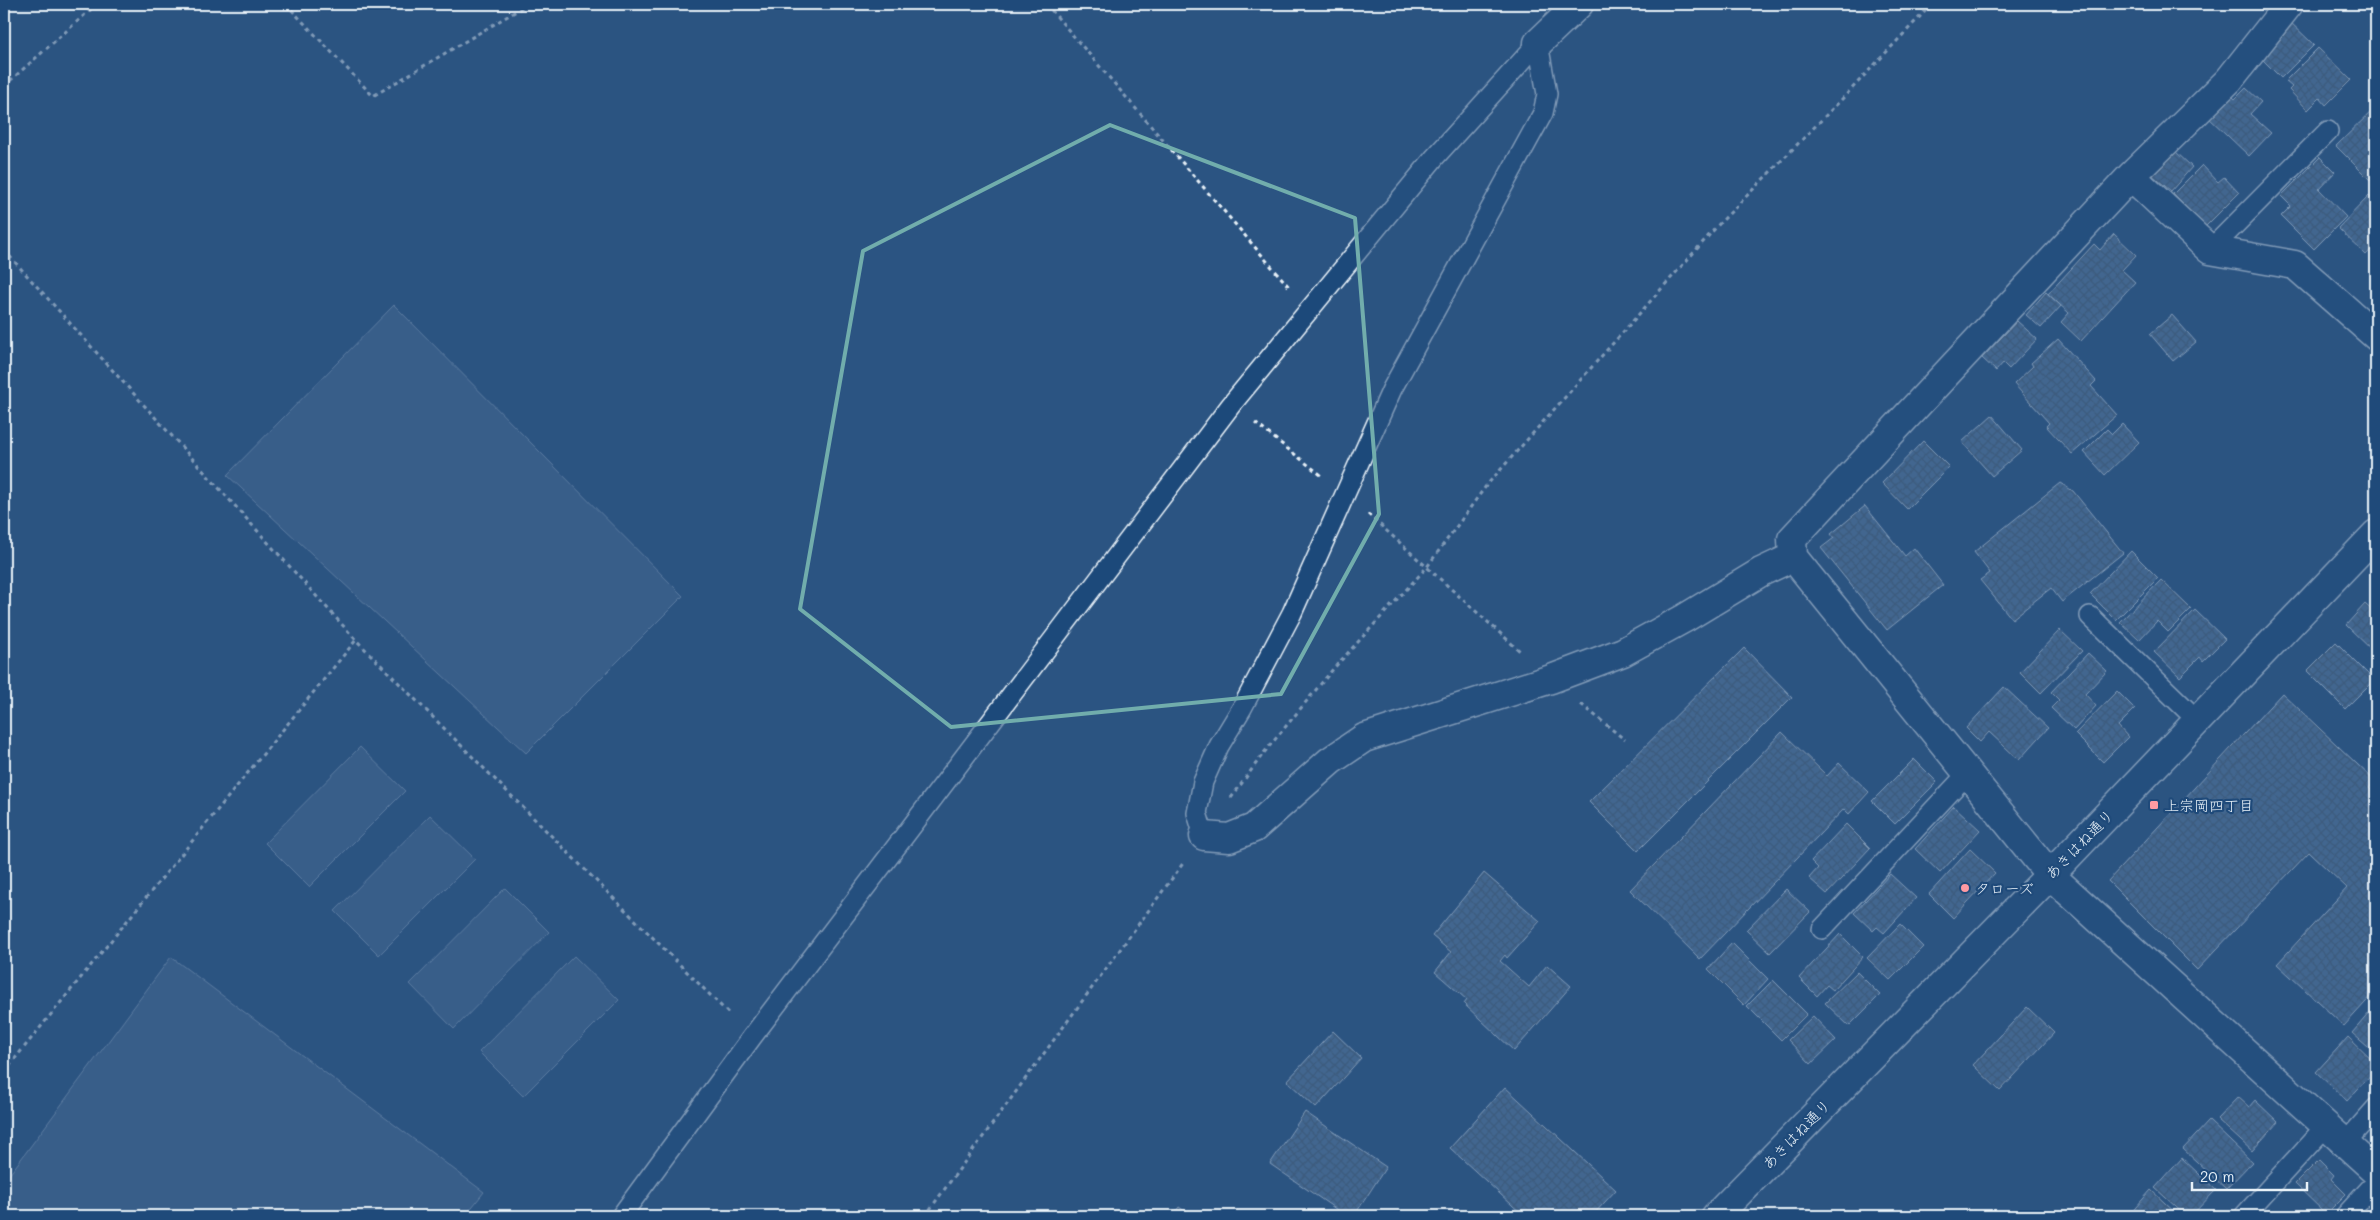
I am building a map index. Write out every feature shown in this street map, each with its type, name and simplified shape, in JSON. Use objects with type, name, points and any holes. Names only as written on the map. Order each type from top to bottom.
[{"type":"street","points":[[1538,43],[1579,4]]},
{"type":"street","points":[[2289,4],[2228,80],[2131,176],[1792,539],[1793,557],[2050,875],[2376,1171]]},
{"type":"street","points":[[2131,176],[2210,250],[2295,266],[2376,336]]},
{"type":"street","name":"あきはね通り","points":[[1716,1216],[2050,875],[2376,534]]},
{"type":"street","points":[[1204,836],[1229,838],[1254,828],[1330,761],[1364,738],[1551,679],[1623,652],[1685,618],[1761,572],[1793,557]]},
{"type":"lane","points":[[621,1216],[752,1037],[1232,405],[1309,309],[1436,158],[1538,43]]},
{"type":"lane","points":[[1204,836],[1197,813],[1204,782],[1219,746],[1242,708],[1292,613],[1392,389],[1543,113],[1547,94],[1538,43]]},
{"type":"lane","points":[[2210,250],[2328,131]]},
{"type":"lane","points":[[2090,616],[2197,720]]},
{"type":"lane","points":[[1822,929],[1968,774]]},
{"type":"lane","points":[[2244,1216],[2335,1135],[2376,1108]]},
{"type":"lane","points":[[2345,1216],[2376,1182]]},
{"type":"path","points":[[4,86],[97,4]]},
{"type":"path","points":[[286,4],[373,96],[528,4]]},
{"type":"path","points":[[1046,4],[1309,309]]},
{"type":"path","points":[[925,1216],[1118,949],[1204,836],[1263,754],[1328,675],[1427,567],[1486,486],[1720,223],[1844,98],[1932,4]]},
{"type":"path","points":[[4,250],[356,640],[752,1037]]},
{"type":"path","points":[[1232,405],[1346,494],[1551,679],[1625,740]]},
{"type":"path","points":[[5,1069],[356,640]]},
{"type":"highlighted area","points":[[1110,125],[1355,218],[1379,514],[1281,694],[951,727],[800,609],[863,251]]},
{"type":"shaded area","points":[[394,305],[683,596],[526,753],[227,475]]},
{"type":"shaded area","points":[[360,747],[405,791],[309,887],[265,843]]},
{"type":"shaded area","points":[[430,815],[475,859],[379,955],[335,911]]},
{"type":"shaded area","points":[[505,888],[549,932],[454,1029],[410,984]]},
{"type":"shaded area","points":[[574,956],[619,1000],[523,1096],[479,1052]]},
{"type":"shaded area","points":[[171,957],[484,1192],[465,1216],[4,1216],[4,1182]]},
{"type":"building","points":[[2286,18],[2314,45],[2281,78],[2254,51]]},
{"type":"building","points":[[2318,48],[2351,80],[2326,105],[2320,98],[2308,110],[2289,90],[2292,87],[2285,81]]},
{"type":"building","points":[[2246,88],[2261,102],[2250,114],[2271,133],[2249,156],[2207,116],[2229,93],[2235,99]]},
{"type":"building","points":[[2376,107],[2376,176],[2371,181],[2336,146]]},
{"type":"building","points":[[2174,150],[2192,167],[2171,191],[2152,175]]},
{"type":"building","points":[[2320,157],[2335,172],[2319,189],[2346,217],[2314,249],[2281,216],[2291,206],[2281,196]]},
{"type":"building","points":[[2202,165],[2218,182],[2224,177],[2239,193],[2205,227],[2173,194]]},
{"type":"building","points":[[2369,196],[2376,202],[2376,244],[2366,255],[2338,228]]},
{"type":"building","points":[[2114,234],[2136,255],[2122,270],[2135,282],[2081,341],[2061,322],[2069,313],[2048,294],[2094,244],[2100,250]]},
{"type":"building","points":[[2046,292],[2061,306],[2041,328],[2026,315]]},
{"type":"building","points":[[2172,315],[2196,342],[2173,361],[2150,334]]},
{"type":"building","points":[[2017,321],[2037,339],[2009,369],[2003,363],[1996,371],[1982,358]]},
{"type":"building","points":[[2058,339],[2096,381],[2091,386],[2117,415],[2072,454],[2046,426],[2049,423],[2014,384],[2033,366],[2031,363]]},
{"type":"building","points":[[1992,415],[2022,450],[1992,476],[1962,442]]},
{"type":"building","points":[[2122,424],[2139,442],[2105,475],[2084,452],[2107,429],[2112,434]]},
{"type":"building","points":[[1923,441],[1949,467],[1907,509],[1882,483]]},
{"type":"building","points":[[2060,483],[2073,491],[2123,553],[2062,602],[2051,588],[2012,619],[1980,580],[1990,573],[1974,552]]},
{"type":"building","points":[[1865,506],[1905,556],[1914,548],[1943,585],[1887,630],[1821,548],[1834,538],[1831,534]]},
{"type":"building","points":[[2131,551],[2158,578],[2116,620],[2090,594]]},
{"type":"building","points":[[2161,580],[2191,609],[2168,632],[2157,621],[2139,640],[2120,622]]},
{"type":"building","points":[[2365,604],[2376,614],[2376,654],[2346,625]]},
{"type":"building","points":[[2195,610],[2225,639],[2203,661],[2200,657],[2180,677],[2154,652]]},
{"type":"building","points":[[2060,630],[2082,651],[2041,693],[2020,672]]},
{"type":"building","points":[[2336,642],[2374,680],[2345,709],[2307,671]]},
{"type":"building","points":[[1744,648],[1792,697],[1638,851],[1589,802]]},
{"type":"building","points":[[2088,653],[2107,671],[2085,694],[2096,706],[2074,730],[2051,708],[2059,700],[2051,692]]},
{"type":"building","points":[[2004,687],[2048,728],[2019,760],[1989,732],[1980,742],[1966,728]]},
{"type":"building","points":[[2117,691],[2135,709],[2118,726],[2128,737],[2103,762],[2075,734]]},
{"type":"building","points":[[2282,693],[2375,781],[2369,788],[2376,796],[2376,991],[2344,1026],[2277,964],[2347,888],[2309,852],[2197,970],[2108,881]]},
{"type":"building","points":[[1782,732],[1827,776],[1839,763],[1869,792],[1849,814],[1844,809],[1700,959],[1630,890]]},
{"type":"building","points":[[1914,759],[1937,782],[1895,824],[1872,801]]},
{"type":"building","points":[[1954,806],[1980,830],[1940,873],[1915,849]]},
{"type":"building","points":[[1846,824],[1870,848],[1827,894],[1809,878],[1818,868],[1811,861]]},
{"type":"building","points":[[1970,849],[1995,873],[1953,918],[1929,894]]},
{"type":"building","points":[[1484,873],[1540,921],[1507,958],[1505,955],[1500,961],[1529,987],[1547,965],[1571,986],[1514,1051],[1464,1004],[1467,1000],[1435,972],[1451,952],[1432,936]]},
{"type":"building","points":[[1890,874],[1916,898],[1884,933],[1877,927],[1873,931],[1854,913]]},
{"type":"building","points":[[1786,889],[1810,912],[1770,953],[1746,930]]},
{"type":"building","points":[[1900,924],[1923,947],[1890,980],[1867,958]]},
{"type":"building","points":[[1840,934],[1863,957],[1833,990],[1827,985],[1817,996],[1799,978]]},
{"type":"building","points":[[1732,943],[1768,979],[1744,1005],[1708,969]]},
{"type":"building","points":[[1857,972],[1880,995],[1849,1026],[1825,1003]]},
{"type":"building","points":[[1773,980],[1807,1014],[1781,1040],[1747,1006]]},
{"type":"building","points":[[2376,1005],[2376,1054],[2352,1033]]},
{"type":"building","points":[[2027,1007],[2054,1033],[2000,1091],[1973,1065]]},
{"type":"building","points":[[1813,1016],[1836,1040],[1811,1064],[1788,1040]]},
{"type":"building","points":[[1333,1031],[1361,1058],[1316,1108],[1287,1081]]},
{"type":"building","points":[[2348,1037],[2376,1064],[2376,1069],[2347,1101],[2316,1072]]},
{"type":"building","points":[[1505,1087],[1616,1190],[1592,1216],[1524,1216],[1450,1148]]},
{"type":"building","points":[[2238,1097],[2249,1107],[2255,1100],[2278,1122],[2252,1151],[2217,1119]]},
{"type":"building","points":[[1305,1112],[1386,1167],[1354,1216],[1346,1216],[1270,1164]]},
{"type":"building","points":[[2209,1121],[2252,1162],[2226,1189],[2183,1149]]},
{"type":"building","points":[[2182,1158],[2216,1190],[2191,1216],[2186,1216],[2155,1188]]},
{"type":"building","points":[[2319,1160],[2334,1175],[2331,1179],[2346,1194],[2326,1214],[2295,1184]]},
{"type":"building","points":[[2151,1190],[2179,1216],[2128,1216]]},
{"type":"building","points":[[1179,1207],[1192,1216],[1172,1216]]},
{"type":"place","name":"上宗岡四丁目","points":[[2154,805]]},
{"type":"place","name":"タローズ","points":[[1965,888]]}]
